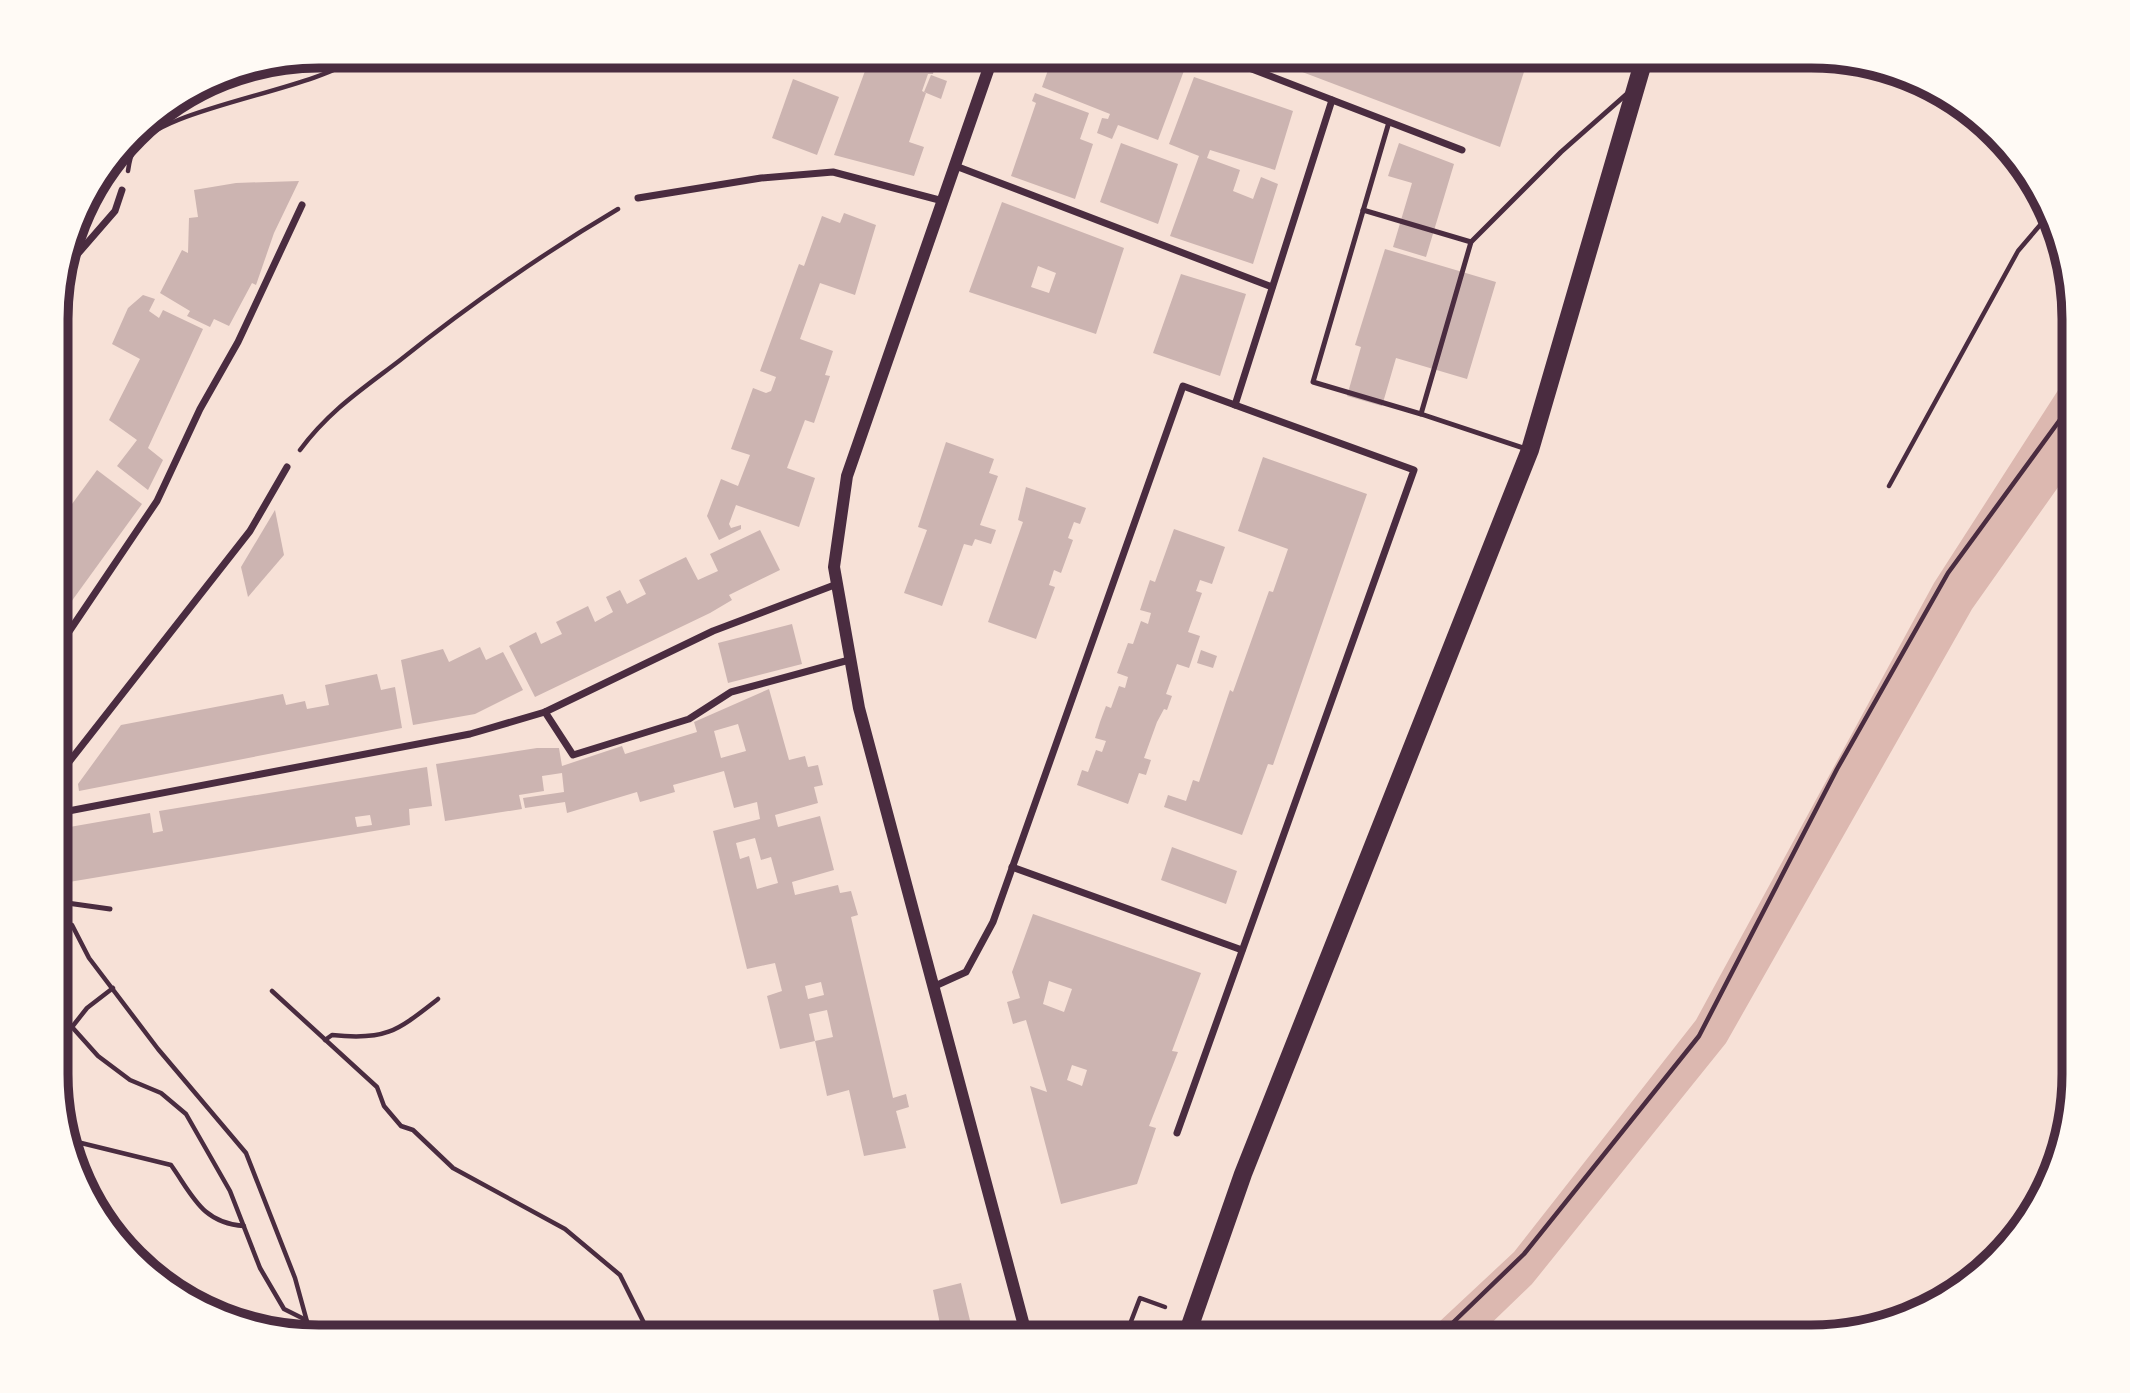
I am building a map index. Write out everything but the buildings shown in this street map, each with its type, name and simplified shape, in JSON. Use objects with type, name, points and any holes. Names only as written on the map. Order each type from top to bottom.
[{"type":"main road","points":[[1190,1325],[1243,1174],[1530,450],[1641,68]]},
{"type":"street","points":[[988,68],[847,476],[834,567],[849,660],[1024,1325]]},
{"type":"street","points":[[1249,68],[1462,150]]},
{"type":"street","points":[[1235,405],[1332,100]]},
{"type":"street","points":[[953,165],[1272,287]]},
{"type":"street","points":[[638,198],[761,178],[832,172],[943,201]]},
{"type":"street","points":[[77,255],[115,211],[122,190]]},
{"type":"street","points":[[68,633],[157,501],[200,409],[238,342],[302,205]]},
{"type":"street","points":[[935,986],[966,972],[993,922],[1183,386],[1414,470],[1177,1133]]},
{"type":"street","points":[[68,763],[250,531],[287,467]]},
{"type":"street","points":[[68,811],[470,734],[545,712],[713,631],[836,584]]},
{"type":"street","points":[[545,712],[573,755],[688,719],[731,692],[849,660]]},
{"type":"street","points":[[1012,867],[1242,950]]},
{"type":"lane","points":[[1421,414],[1471,242],[1561,152],[1634,88]]},
{"type":"lane","points":[[1389,122],[1313,382],[1530,450]]},
{"type":"lane","points":[[1363,210],[1471,242]]},
{"type":"lane","points":[[68,902],[110,909]]},
{"type":"path","points":[[141,143],[155,131],[178,120],[300,82],[332,68]]},
{"type":"path","points":[[122,190],[133,152]]},
{"type":"path","points":[[287,467],[322,420],[435,332],[576,234],[638,198]]},
{"type":"path","points":[[1889,486],[2018,251],[2043,222]]},
{"type":"path","points":[[1450,1325],[1524,1254],[1699,1036],[1838,769],[1948,573],[2062,417]]},
{"type":"path","points":[[68,918],[89,958],[158,1049],[246,1153],[295,1278],[308,1324]]},
{"type":"path","points":[[72,1027],[87,1008],[113,988]]},
{"type":"path","points":[[272,991],[377,1087],[384,1106],[401,1126],[413,1130],[453,1168],[565,1229],[620,1275],[645,1325]]},
{"type":"path","points":[[325,1040],[332,1035],[366,1039],[399,1030],[438,999]]},
{"type":"path","points":[[68,1027],[72,1027],[98,1056],[130,1080],[161,1093],[186,1114],[230,1191],[260,1268],[284,1309],[307,1321]]},
{"type":"path","points":[[78,1142],[171,1165],[209,1217],[223,1224],[244,1226]]},
{"type":"path","points":[[1130,1325],[1140,1298],[1165,1307]]},
{"type":"shaded area","points":[[2062,384],[2062,482],[1972,609],[1726,1043],[1532,1284],[1489,1325],[1436,1325],[1514,1252],[1696,1020],[1934,583]]}]
